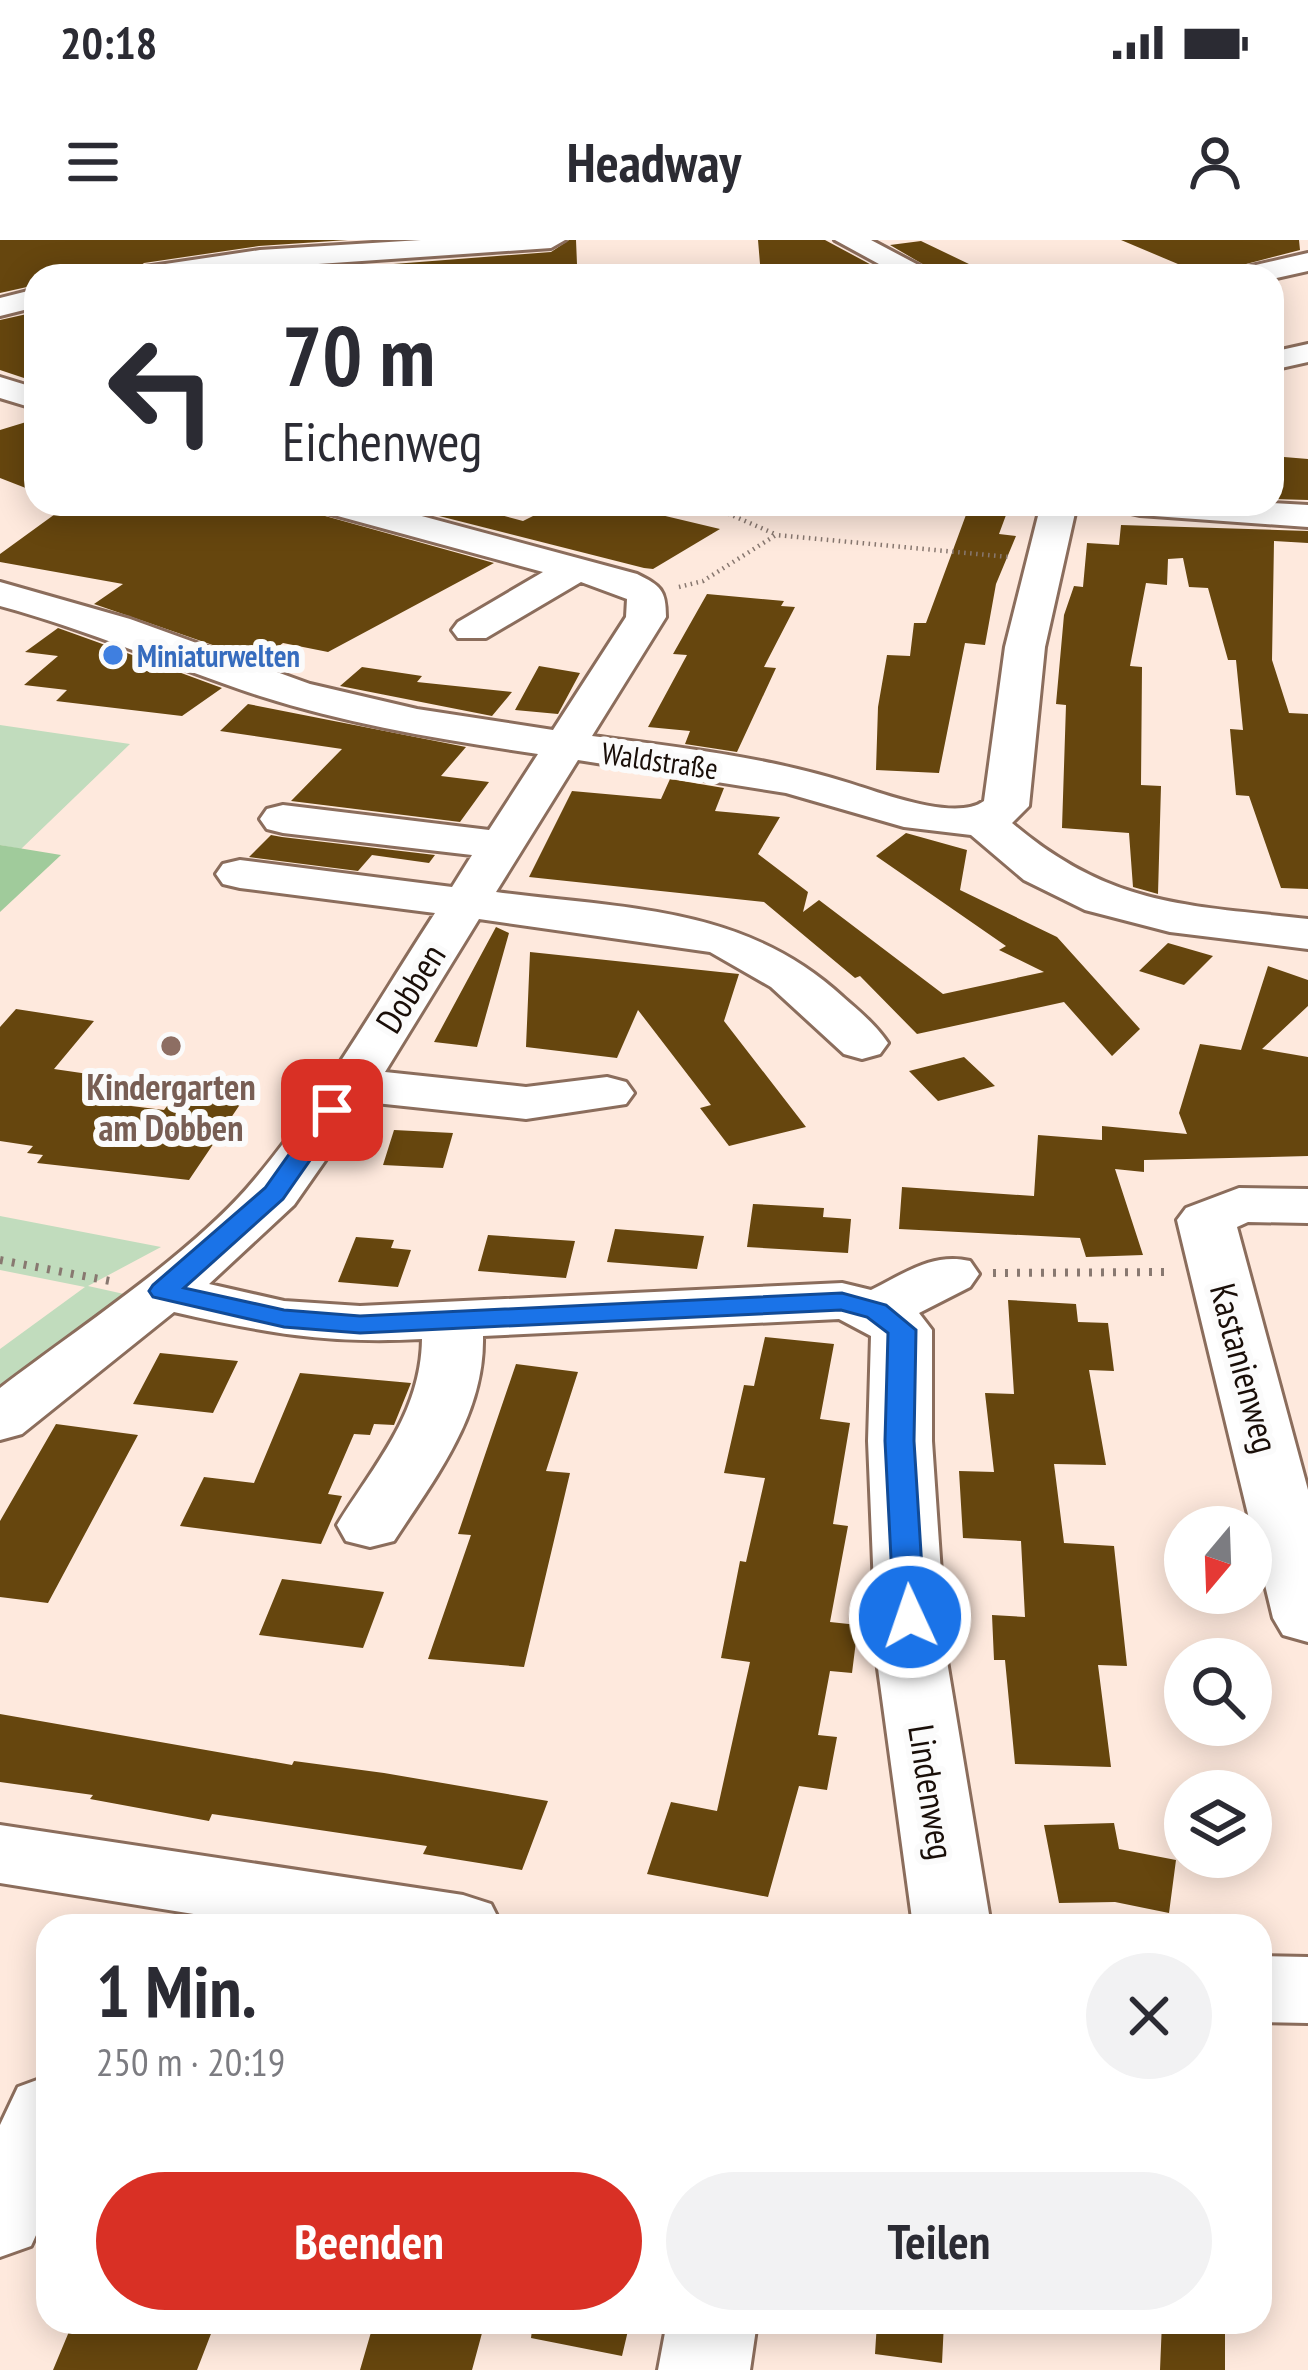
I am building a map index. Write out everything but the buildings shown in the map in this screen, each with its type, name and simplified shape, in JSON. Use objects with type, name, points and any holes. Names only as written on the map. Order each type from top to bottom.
[{"type":"street","points":[[226,264],[551,240]]},
{"type":"street","points":[[849,240],[898,264]]},
{"type":"street","points":[[397,250],[411,264]]},
{"type":"street","points":[[412,516],[623,581],[647,594]]},
{"type":"street","points":[[1056,516],[1025,647],[1006,806],[984,823],[1042,872],[1087,894],[1134,909],[1308,934]]},
{"type":"street","points":[[472,630],[576,569]]},
{"type":"street","name":"Waldstraße","points":[[0,594],[128,631],[314,698],[382,716],[785,778],[933,820],[984,823]]},
{"type":"street","name":"Dobben","points":[[0,1420],[221,1245],[274,1193],[351,1084],[646,617],[647,594]]},
{"type":"street","points":[[283,819],[501,845]]},
{"type":"street","name":"Dobben","points":[[240,874],[462,904]]},
{"type":"street","points":[[462,904],[699,933],[738,944],[778,964],[862,1043]]},
{"type":"street","points":[[351,1084],[526,1103],[607,1093]]},
{"type":"street","name":"Kastanienweg","points":[[1308,1206],[1239,1205],[1206,1220],[1308,1618]]},
{"type":"street","points":[[163,1291],[284,1318],[360,1324],[452,1323],[842,1301],[877,1311],[949,1274]]},
{"type":"street","name":"Lindenweg","points":[[877,1311],[902,1330],[900,1441],[912,1661],[950,1914]]},
{"type":"street","points":[[370,1525],[428,1441],[455,1367],[452,1323]]},
{"type":"street","points":[[0,1854],[141,1903],[295,1914]]},
{"type":"street","points":[[1272,1989],[1308,1990]]},
{"type":"street","points":[[0,2219],[36,2139]]},
{"type":"street","points":[[704,2370],[710,2334]]},
{"type":"path","points":[[733,516],[776,535],[1046,560]]},
{"type":"path","points":[[647,594],[703,581],[776,535]]},
{"type":"path","points":[[0,1260],[163,1291]]},
{"type":"path","points":[[949,1274],[1220,1271]]},
{"type":"green space","points":[[0,725],[130,744],[21,849],[0,845]]},
{"type":"green space","points":[[0,845],[61,855],[0,912]]},
{"type":"green space","points":[[0,1216],[161,1247],[88,1286],[124,1294],[0,1394],[0,1349],[85,1287],[0,1270]]},
{"type":"place","name":"Miniaturwelten","points":[[113,655]]},
{"type":"place","name":"Kindergarten am Dobben","points":[[171,1046]]},
{"type":"route","points":[[332,1110],[274,1193],[221,1245],[163,1291],[284,1318],[360,1324],[842,1301],[877,1311],[902,1330],[900,1441],[910,1617]]}]
